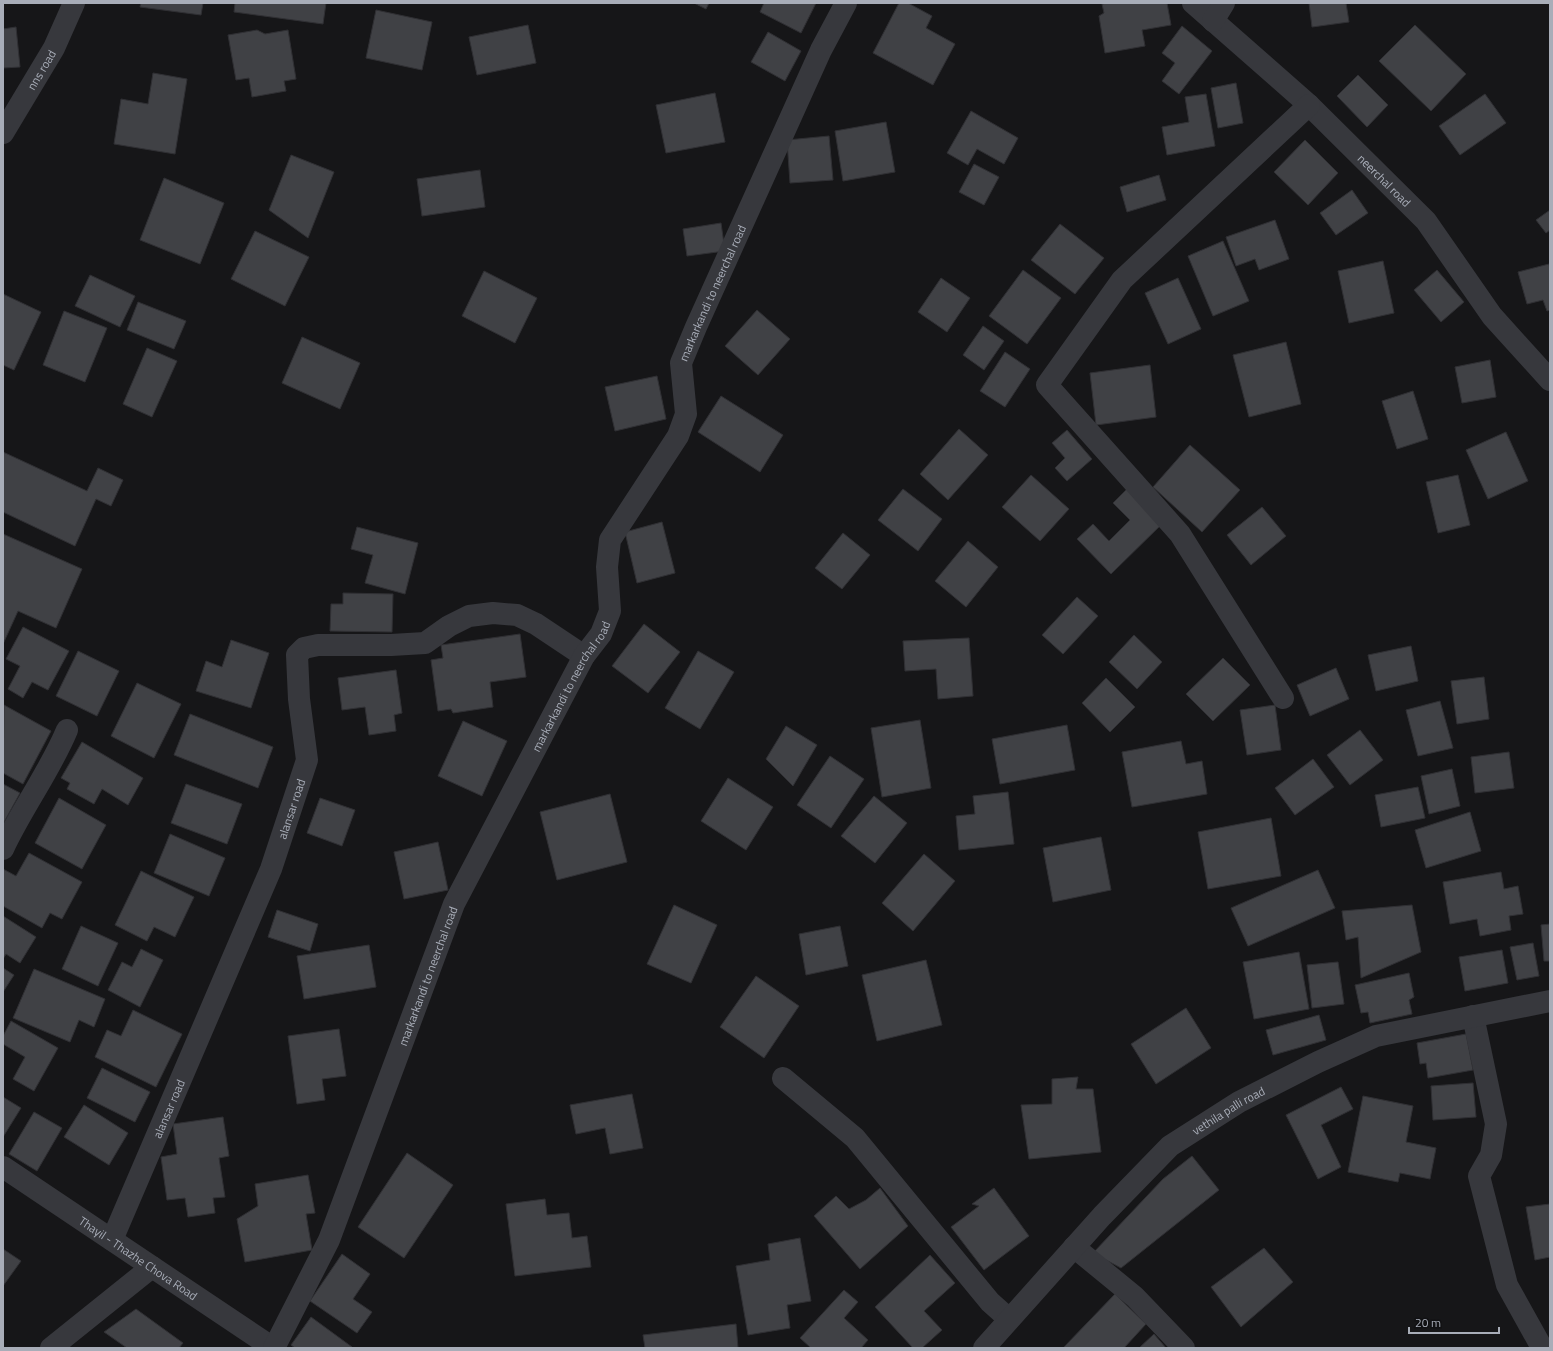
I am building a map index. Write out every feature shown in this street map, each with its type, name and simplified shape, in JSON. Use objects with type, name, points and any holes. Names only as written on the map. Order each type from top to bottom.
[{"type":"street","name":"nns road","points":[[3,133],[54,48],[74,3]]},
{"type":"street","name":"markarkandi to neerchal road","points":[[273,1348],[329,1240],[454,904],[584,656],[601,634],[610,611],[607,567],[610,540],[678,436],[686,414],[681,363],[818,58],[846,3]]},
{"type":"street","name":"neerchal road","points":[[1194,3],[1219,12],[1309,105],[1426,221],[1492,316],[1550,380]]},
{"type":"street","points":[[1283,698],[1180,534],[1047,385],[1122,280],[1309,105]]},
{"type":"street","name":"alansar road","points":[[112,1240],[271,869],[304,767],[306,760],[299,699],[297,655],[304,648],[318,645],[391,645],[425,643],[449,626],[469,616],[493,613],[517,615],[536,624],[584,656]]},
{"type":"street","points":[[3,849],[12,828],[60,746],[67,730]]},
{"type":"street","name":"vethila palli road","points":[[984,1348],[1074,1247],[1170,1146],[1240,1102],[1318,1062],[1376,1036],[1550,1001]]},
{"type":"street","points":[[1473,1016],[1496,1124],[1491,1155],[1479,1176],[1507,1285],[1541,1346]]},
{"type":"street","points":[[783,1078],[855,1138],[990,1302],[1009,1319]]},
{"type":"street","name":"Thayil - Thazhe Chova Road","points":[[3,1167],[273,1348]]},
{"type":"street","points":[[1074,1247],[1135,1297],[1184,1348]]},
{"type":"street","points":[[51,1348],[152,1267]]},
{"type":"building","points":[[141,3],[203,3],[201,15],[140,7]]},
{"type":"building","points":[[235,3],[326,3],[323,24],[234,12]]},
{"type":"building","points":[[694,3],[709,3],[706,9]]},
{"type":"building","points":[[764,3],[816,3],[801,33],[760,12]]},
{"type":"building","points":[[899,3],[908,3],[932,16],[926,28],[955,44],[933,85],[873,53]]},
{"type":"building","points":[[1167,3],[1171,25],[1142,30],[1145,46],[1105,53],[1099,16],[1104,13],[1102,4]]},
{"type":"building","points":[[1309,3],[1346,3],[1349,22],[1312,27]]},
{"type":"building","points":[[376,10],[432,22],[422,70],[366,58]]},
{"type":"building","points":[[528,25],[536,63],[477,75],[469,37]]},
{"type":"building","points":[[1415,25],[1466,74],[1431,111],[1379,61]]},
{"type":"building","points":[[1182,26],[1212,51],[1179,94],[1162,81],[1175,63],[1162,53]]},
{"type":"building","points":[[16,27],[20,67],[3,68],[3,29]]},
{"type":"building","points":[[257,30],[265,34],[288,30],[296,79],[284,81],[286,91],[252,97],[249,78],[236,80],[228,35]]},
{"type":"building","points":[[768,32],[801,51],[785,81],[751,62]]},
{"type":"building","points":[[153,73],[187,79],[175,154],[114,144],[121,99],[148,104]]},
{"type":"building","points":[[1358,75],[1388,105],[1367,127],[1337,96]]},
{"type":"building","points":[[1236,83],[1243,123],[1218,128],[1211,88]]},
{"type":"building","points":[[715,93],[725,142],[666,153],[656,105]]},
{"type":"building","points":[[1206,94],[1215,146],[1167,155],[1162,127],[1189,122],[1185,97]]},
{"type":"building","points":[[1485,94],[1506,123],[1460,155],[1439,126]]},
{"type":"building","points":[[971,111],[1018,138],[1004,164],[977,149],[968,165],[947,153]]},
{"type":"building","points":[[886,122],[895,172],[843,181],[835,131]]},
{"type":"building","points":[[829,136],[833,180],[790,183],[787,140]]},
{"type":"building","points":[[1305,140],[1338,173],[1308,205],[1274,172]]},
{"type":"building","points":[[291,155],[334,172],[308,238],[269,210]]},
{"type":"building","points":[[974,164],[999,177],[984,205],[959,192]]},
{"type":"building","points":[[480,170],[485,207],[422,216],[417,179]]},
{"type":"building","points":[[1159,175],[1166,200],[1127,212],[1120,187]]},
{"type":"building","points":[[164,178],[224,203],[200,264],[140,240]]},
{"type":"building","points":[[1352,190],[1368,213],[1336,235],[1320,213]]},
{"type":"building","points":[[1550,210],[1550,230],[1546,233],[1536,220]]},
{"type":"building","points":[[1275,220],[1289,259],[1259,270],[1255,259],[1236,266],[1226,237]]},
{"type":"building","points":[[721,223],[725,251],[687,256],[683,229]]},
{"type":"building","points":[[1060,224],[1104,258],[1075,294],[1031,260]]},
{"type":"building","points":[[255,231],[309,257],[285,306],[231,279]]},
{"type":"building","points":[[1223,241],[1249,301],[1213,316],[1188,256]]},
{"type":"building","points":[[1383,261],[1394,313],[1349,323],[1338,271]]},
{"type":"building","points":[[1549,264],[1550,310],[1547,311],[1543,300],[1527,304],[1518,272]]},
{"type":"building","points":[[1023,270],[1061,298],[1027,344],[989,316]]},
{"type":"building","points":[[1437,270],[1464,302],[1441,322],[1414,290]]},
{"type":"building","points":[[484,271],[537,298],[515,343],[462,316]]},
{"type":"building","points":[[90,275],[135,296],[120,327],[75,306]]},
{"type":"building","points":[[941,278],[970,298],[947,332],[918,312]]},
{"type":"building","points":[[1178,278],[1201,329],[1168,344],[1145,293]]},
{"type":"building","points":[[3,294],[41,312],[14,370],[3,365]]},
{"type":"building","points":[[138,302],[186,321],[174,349],[127,330]]},
{"type":"building","points":[[757,310],[790,339],[758,375],[725,346]]},
{"type":"building","points":[[64,311],[107,328],[85,382],[43,365]]},
{"type":"building","points":[[983,326],[1004,341],[984,370],[963,355]]},
{"type":"building","points":[[302,337],[360,363],[340,409],[282,383]]},
{"type":"building","points":[[1286,342],[1301,404],[1249,417],[1233,355]]},
{"type":"building","points":[[147,348],[177,361],[152,417],[123,404]]},
{"type":"building","points":[[1005,352],[1030,369],[1005,407],[980,391]]},
{"type":"building","points":[[1490,360],[1496,397],[1462,403],[1455,367]]},
{"type":"building","points":[[1150,365],[1156,417],[1096,425],[1090,373]]},
{"type":"building","points":[[657,376],[666,419],[615,431],[605,387]]},
{"type":"building","points":[[1413,391],[1428,439],[1397,449],[1382,401]]},
{"type":"building","points":[[721,396],[783,435],[760,472],[698,432]]},
{"type":"building","points":[[959,429],[988,455],[948,500],[920,474]]},
{"type":"building","points":[[1067,430],[1092,459],[1067,481],[1055,468],[1065,458],[1052,443]]},
{"type":"building","points":[[1506,432],[1528,481],[1488,499],[1466,450]]},
{"type":"building","points":[[1190,445],[1240,490],[1202,532],[1153,487]]},
{"type":"building","points":[[3,452],[87,491],[98,468],[123,480],[111,506],[96,499],[75,546],[3,512]]},
{"type":"building","points":[[1031,475],[1069,509],[1040,541],[1002,507]]},
{"type":"building","points":[[1458,475],[1470,525],[1438,533],[1426,482]]},
{"type":"building","points":[[1129,487],[1163,523],[1111,574],[1077,539],[1093,524],[1109,541],[1130,520],[1113,503]]},
{"type":"building","points":[[903,489],[942,519],[918,551],[878,520]]},
{"type":"building","points":[[1262,507],[1286,536],[1251,565],[1227,535]]},
{"type":"building","points":[[662,522],[675,573],[637,583],[625,532]]},
{"type":"building","points":[[357,527],[418,543],[405,594],[365,583],[373,555],[351,549]]},
{"type":"building","points":[[843,533],[870,555],[842,589],[815,568]]},
{"type":"building","points":[[3,534],[82,569],[56,628],[18,611],[3,644]]},
{"type":"building","points":[[968,541],[998,567],[966,607],[935,581]]},
{"type":"building","points":[[343,593],[393,594],[392,632],[330,631],[331,604],[343,604]]},
{"type":"building","points":[[1077,597],[1098,616],[1063,654],[1042,635]]},
{"type":"building","points":[[644,624],[680,652],[648,693],[612,666]]},
{"type":"building","points":[[23,627],[69,651],[48,690],[32,682],[23,698],[8,689],[20,666],[6,659]]},
{"type":"building","points":[[520,634],[526,677],[490,682],[493,707],[453,713],[451,709],[438,711],[431,660],[443,658],[441,645]]},
{"type":"building","points":[[1134,635],[1162,662],[1137,689],[1109,662]]},
{"type":"building","points":[[969,638],[973,696],[938,699],[936,669],[905,671],[903,641]]},
{"type":"building","points":[[231,640],[269,653],[251,708],[196,691],[206,661],[222,667]]},
{"type":"building","points":[[1411,646],[1418,681],[1376,691],[1368,655]]},
{"type":"building","points":[[78,651],[119,671],[97,716],[56,696]]},
{"type":"building","points":[[698,651],[734,672],[700,729],[665,708]]},
{"type":"building","points":[[1223,658],[1250,685],[1213,721],[1186,694]]},
{"type":"building","points":[[1336,668],[1349,699],[1310,716],[1297,685]]},
{"type":"building","points":[[396,670],[402,713],[394,715],[396,731],[369,735],[365,707],[342,710],[338,678]]},
{"type":"building","points":[[1484,677],[1489,719],[1457,724],[1451,681]]},
{"type":"building","points":[[1106,678],[1135,707],[1110,732],[1082,703]]},
{"type":"building","points":[[137,683],[181,704],[154,758],[111,736]]},
{"type":"building","points":[[1440,701],[1453,748],[1418,756],[1406,710]]},
{"type":"building","points":[[4,705],[51,731],[23,784],[3,773]]},
{"type":"building","points":[[1275,705],[1281,750],[1247,755],[1240,710]]},
{"type":"building","points":[[190,714],[273,747],[258,788],[174,755]]},
{"type":"building","points":[[920,720],[931,788],[882,797],[871,728]]},
{"type":"building","points":[[463,721],[507,741],[482,796],[438,776]]},
{"type":"building","points":[[1067,725],[1075,770],[1000,784],[992,739]]},
{"type":"building","points":[[786,726],[817,745],[793,786],[766,759]]},
{"type":"building","points":[[1360,730],[1383,760],[1350,785],[1327,755]]},
{"type":"building","points":[[1181,741],[1186,764],[1202,761],[1207,794],[1132,807],[1122,752]]},
{"type":"building","points":[[82,742],[143,778],[128,805],[102,789],[94,804],[67,789],[70,783],[61,778]]},
{"type":"building","points":[[1509,752],[1514,788],[1475,793],[1471,757]]},
{"type":"building","points":[[830,756],[864,779],[831,828],[797,805]]},
{"type":"building","points":[[1313,759],[1334,787],[1295,815],[1275,788]]},
{"type":"building","points":[[1452,769],[1460,806],[1429,814],[1421,776]]},
{"type":"building","points":[[728,778],[773,807],[746,850],[701,821]]},
{"type":"building","points":[[3,784],[20,793],[3,824]]},
{"type":"building","points":[[186,784],[242,804],[227,844],[171,823]]},
{"type":"building","points":[[1418,787],[1425,818],[1381,827],[1375,795]]},
{"type":"building","points":[[1008,792],[1014,844],[959,850],[956,816],[975,814],[973,796]]},
{"type":"building","points":[[610,794],[627,862],[557,880],[540,812]]},
{"type":"building","points":[[874,796],[907,823],[875,863],[841,836]]},
{"type":"building","points":[[59,798],[106,825],[82,869],[35,843]]},
{"type":"building","points":[[320,798],[355,810],[342,846],[307,833]]},
{"type":"building","points":[[1470,812],[1481,851],[1426,868],[1415,830]]},
{"type":"building","points":[[1271,818],[1281,876],[1208,889],[1198,832]]},
{"type":"building","points":[[170,834],[225,858],[209,896],[154,873]]},
{"type":"building","points":[[1101,837],[1111,890],[1053,902],[1043,848]]},
{"type":"building","points":[[438,842],[448,890],[404,899],[394,852]]},
{"type":"building","points":[[29,853],[82,882],[62,919],[50,913],[42,928],[3,906],[3,869],[16,876]]},
{"type":"building","points":[[924,854],[955,881],[913,931],[882,903]]},
{"type":"building","points":[[1318,870],[1335,908],[1248,946],[1231,908]]},
{"type":"building","points":[[141,871],[194,897],[175,937],[154,927],[147,941],[115,925]]},
{"type":"building","points":[[1501,872],[1504,889],[1518,886],[1523,914],[1509,916],[1511,930],[1480,936],[1477,919],[1450,924],[1443,882]]},
{"type":"building","points":[[674,905],[717,925],[691,983],[647,964]]},
{"type":"building","points":[[1412,905],[1421,952],[1361,978],[1358,937],[1346,940],[1342,911]]},
{"type":"building","points":[[277,910],[318,924],[310,951],[268,937]]},
{"type":"building","points":[[3,916],[36,937],[20,963],[6,954],[3,959]]},
{"type":"building","points":[[1550,924],[1550,961],[1544,961],[1541,925]]},
{"type":"building","points":[[81,926],[118,943],[98,986],[62,969]]},
{"type":"building","points":[[840,926],[848,966],[806,975],[799,934]]},
{"type":"building","points":[[1533,943],[1539,976],[1517,980],[1510,947]]},
{"type":"building","points":[[369,945],[376,987],[304,999],[297,956]]},
{"type":"building","points":[[141,949],[163,960],[140,1007],[108,990],[122,962],[132,967]]},
{"type":"building","points":[[1502,950],[1508,983],[1465,991],[1459,957]]},
{"type":"building","points":[[1299,952],[1309,1009],[1254,1019],[1243,962]]},
{"type":"building","points":[[926,960],[942,1025],[877,1041],[862,975]]},
{"type":"building","points":[[1338,962],[1344,1004],[1312,1008],[1307,965]]},
{"type":"building","points":[[3,968],[14,975],[3,992]]},
{"type":"building","points":[[34,969],[105,999],[94,1027],[79,1020],[70,1042],[13,1018]]},
{"type":"building","points":[[1409,973],[1414,997],[1409,1000],[1412,1014],[1370,1023],[1368,1012],[1361,1013],[1355,985]]},
{"type":"building","points":[[756,976],[799,1006],[764,1058],[720,1027]]},
{"type":"building","points":[[1186,1008],[1211,1048],[1156,1084],[1131,1044]]},
{"type":"building","points":[[133,1010],[182,1034],[156,1087],[95,1057],[107,1030],[121,1036]]},
{"type":"building","points":[[1319,1015],[1326,1040],[1273,1055],[1266,1030]]},
{"type":"building","points":[[11,1021],[58,1048],[34,1091],[13,1079],[25,1057],[3,1044],[3,1036]]},
{"type":"building","points":[[339,1029],[346,1076],[322,1079],[325,1100],[297,1104],[288,1036]]},
{"type":"building","points":[[1466,1034],[1473,1070],[1428,1078],[1426,1063],[1420,1064],[1417,1043]]},
{"type":"building","points":[[102,1068],[150,1092],[135,1122],[87,1098]]},
{"type":"building","points":[[1078,1077],[1076,1089],[1093,1089],[1101,1152],[1029,1159],[1021,1105],[1052,1104],[1052,1079]]},
{"type":"building","points":[[1473,1083],[1476,1117],[1433,1120],[1431,1086]]},
{"type":"building","points":[[1341,1087],[1353,1109],[1321,1125],[1341,1167],[1318,1179],[1286,1115]]},
{"type":"building","points":[[632,1094],[643,1148],[610,1154],[605,1128],[576,1134],[570,1105]]},
{"type":"building","points":[[1363,1096],[1413,1106],[1406,1142],[1436,1148],[1430,1179],[1400,1173],[1398,1182],[1348,1172]]},
{"type":"building","points":[[3,1097],[21,1108],[3,1137]]},
{"type":"building","points":[[84,1105],[128,1133],[109,1165],[64,1137]]},
{"type":"building","points":[[34,1112],[62,1128],[37,1171],[9,1154]]},
{"type":"building","points":[[223,1117],[229,1156],[219,1158],[225,1197],[213,1198],[215,1213],[188,1217],[185,1198],[167,1200],[161,1157],[177,1154],[173,1124]]},
{"type":"building","points":[[407,1153],[453,1185],[404,1258],[358,1227]]},
{"type":"building","points":[[1192,1156],[1219,1190],[1121,1268],[1093,1253],[1163,1179]]},
{"type":"building","points":[[308,1175],[315,1213],[306,1214],[312,1250],[245,1262],[237,1219],[258,1206],[255,1184]]},
{"type":"building","points":[[880,1188],[908,1226],[860,1269],[814,1216],[836,1196],[849,1209],[866,1200]]},
{"type":"building","points":[[994,1188],[1029,1236],[984,1270],[951,1227],[979,1206],[972,1204]]},
{"type":"building","points":[[545,1199],[547,1215],[569,1213],[572,1238],[587,1236],[591,1267],[515,1276],[506,1204]]},
{"type":"building","points":[[1550,1204],[1550,1257],[1535,1260],[1526,1207]]},
{"type":"building","points":[[800,1238],[811,1301],[787,1305],[790,1328],[748,1335],[736,1266],[770,1260],[768,1244]]},
{"type":"building","points":[[1264,1248],[1293,1282],[1241,1327],[1211,1287]]},
{"type":"building","points":[[3,1249],[21,1261],[3,1286]]},
{"type":"building","points":[[342,1254],[370,1274],[353,1299],[372,1312],[357,1333],[310,1301]]},
{"type":"building","points":[[930,1255],[955,1283],[924,1311],[942,1330],[922,1348],[913,1348],[875,1307]]},
{"type":"building","points":[[844,1290],[858,1302],[844,1318],[868,1340],[861,1348],[811,1348],[800,1338]]},
{"type":"building","points":[[1115,1294],[1146,1324],[1124,1348],[1063,1348]]},
{"type":"building","points":[[136,1309],[183,1343],[179,1348],[127,1348],[104,1332]]},
{"type":"building","points":[[311,1317],[352,1347],[295,1348],[291,1345]]},
{"type":"building","points":[[736,1324],[738,1348],[645,1348],[643,1335]]},
{"type":"building","points":[[1154,1334],[1166,1348],[1139,1348]]}]
